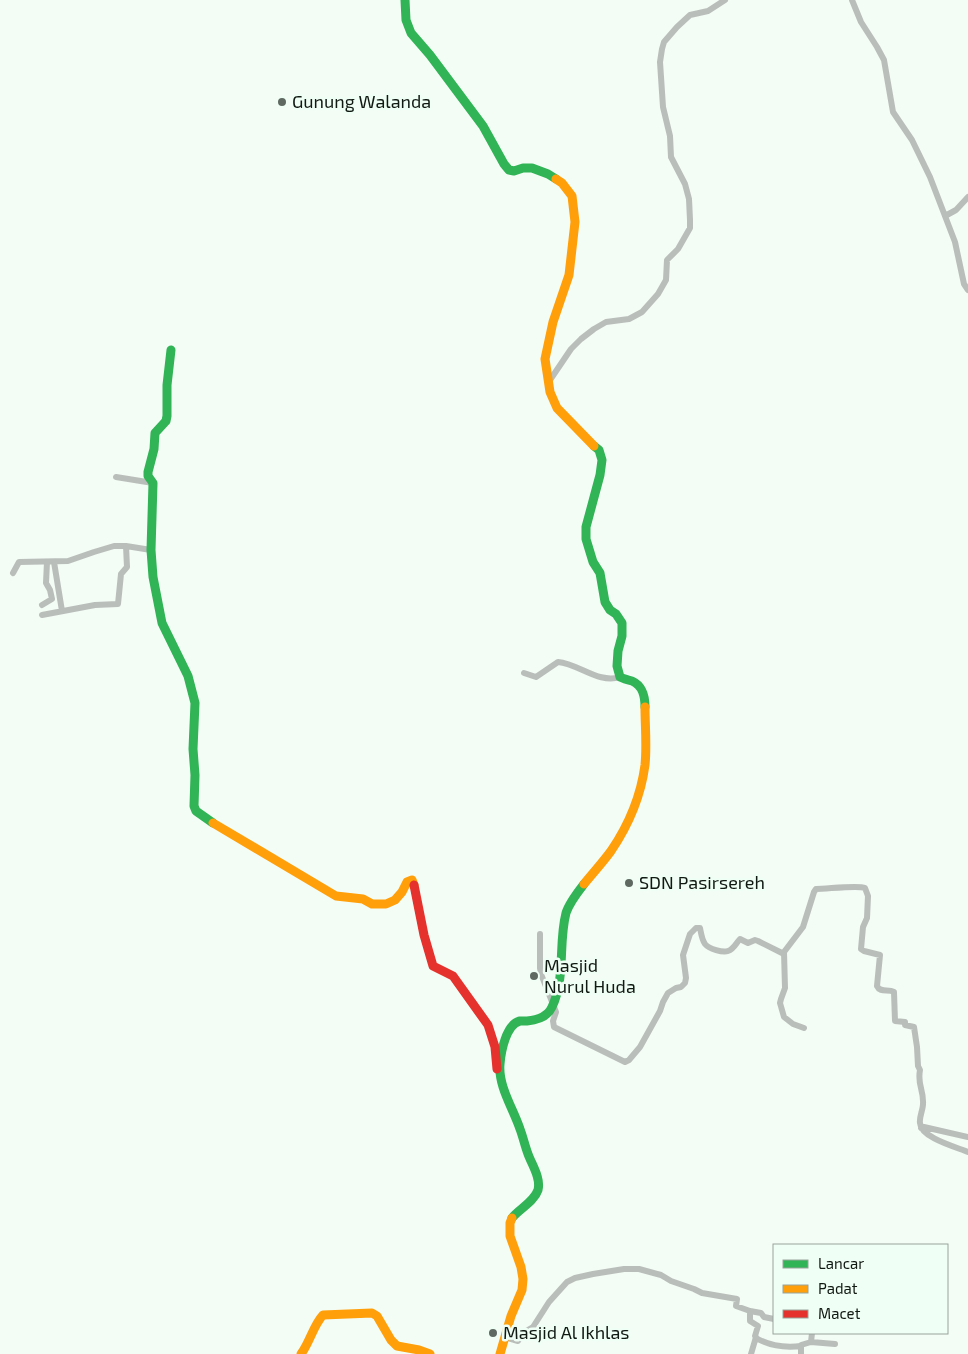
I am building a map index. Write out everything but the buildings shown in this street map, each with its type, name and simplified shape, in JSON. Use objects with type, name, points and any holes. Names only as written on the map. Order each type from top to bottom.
[{"type":"street","points":[[405,0],[406,20],[411,33],[430,55],[483,126],[509,170],[532,168],[548,174],[562,183],[572,196],[575,222],[569,275],[553,322],[545,359],[548,383],[557,408],[595,446],[602,460],[600,475],[586,527],[586,539],[593,562],[600,573],[605,602],[610,610],[616,614],[623,626],[617,660],[620,677]]},
{"type":"street","points":[[548,383],[571,349],[589,332],[606,322],[629,319],[642,312],[658,294],[666,280],[667,260],[678,249],[690,228],[690,220],[685,184],[671,157],[670,136],[662,101],[660,62],[664,42],[690,15],[708,11],[725,0]]},
{"type":"street","points":[[852,0],[861,22],[884,60],[893,112],[921,156],[955,242],[964,284],[968,290]]},
{"type":"street","points":[[945,216],[956,210],[968,197]]},
{"type":"street","points":[[171,350],[167,416],[166,421],[155,433],[154,449],[148,472],[153,494],[153,577],[162,622],[188,676],[195,703],[194,806],[196,811],[204,818],[336,896],[363,898],[372,904],[386,904],[395,900],[408,881],[411,880],[413,882],[424,935],[433,966],[453,976],[488,1025],[495,1047],[496,1067],[522,1133],[524,1146],[536,1173],[538,1192],[515,1213],[510,1222],[509,1239],[521,1268],[523,1282],[520,1297],[511,1317],[500,1354],[495,1354]]},
{"type":"street","points":[[116,477],[152,483]]},
{"type":"street","points":[[13,573],[20,562],[68,561],[105,548],[126,546],[152,550]]},
{"type":"street","points":[[42,615],[95,605],[118,604],[121,574],[127,566],[126,546]]},
{"type":"street","points":[[42,605],[52,599],[46,583],[50,562]]},
{"type":"street","points":[[50,562],[62,610]]},
{"type":"street","points":[[500,1076],[506,1036],[509,1030],[518,1021],[536,1020],[544,1016],[551,1011],[554,1005],[561,969],[567,912],[585,882],[618,840],[634,805],[644,772],[647,750],[644,727],[646,710],[644,695],[642,688],[638,684],[620,677],[604,678],[566,663],[558,662],[536,677],[524,673]]},
{"type":"street","points":[[804,1028],[793,1024],[784,1017],[780,1003],[785,988],[784,952],[803,927],[816,889],[860,886],[865,888],[868,896],[867,918],[863,927],[862,949],[880,955],[877,986],[878,989],[894,992],[895,1021],[905,1022],[905,1025],[914,1027],[920,1070],[918,1079],[923,1096],[921,1128],[928,1135],[968,1152]]},
{"type":"street","points":[[540,934],[540,972],[556,1012],[553,1021],[554,1027],[622,1062],[626,1062],[640,1047],[668,993],[681,987],[685,982],[683,956],[690,934],[696,928],[700,928],[704,943],[708,947],[724,952],[734,947],[740,939],[748,943],[755,940],[784,952]]},
{"type":"street","points":[[921,1128],[924,1127],[968,1137]]},
{"type":"street","points":[[504,1337],[518,1341],[523,1334],[533,1327],[549,1302],[572,1279],[624,1269],[639,1269],[656,1273],[702,1293],[737,1299],[736,1306],[761,1313],[764,1317],[773,1319]]},
{"type":"street","points":[[750,1311],[750,1321],[758,1326],[754,1336],[756,1338],[752,1354]]},
{"type":"street","points":[[301,1354],[323,1315],[370,1313],[377,1316],[396,1346],[430,1354]]},
{"type":"street","points":[[811,1342],[812,1334]]},
{"type":"street","points":[[756,1338],[765,1343],[794,1347],[811,1342],[835,1344]]},
{"type":"street","points":[[801,1354],[802,1346]]},
{"type":"traffic: fast","points":[[405,0],[406,20],[411,33],[430,55],[483,126],[509,170],[532,168],[556,179]]},
{"type":"traffic: fast","points":[[171,350],[167,385],[167,416],[166,421],[155,433],[154,449],[148,472],[148,476],[153,483],[151,550],[153,577],[162,623],[188,676],[195,703],[193,749],[195,775],[194,806],[196,811],[213,823]]},
{"type":"traffic: fast","points":[[594,446],[599,450],[602,460],[600,475],[586,527],[586,539],[593,562],[600,573],[605,602],[622,623],[622,636],[617,666],[620,677],[632,681],[639,686],[644,695],[645,707]]},
{"type":"traffic: fast","points":[[512,1218],[530,1202],[536,1194],[539,1185],[536,1172],[501,1080],[500,1064],[505,1039],[515,1023],[542,1017],[552,1007],[559,984],[562,937],[566,913],[571,902],[584,884]]},
{"type":"traffic: slow","points":[[556,179],[562,183],[572,196],[575,222],[569,275],[553,322],[545,359],[550,392],[557,408],[594,446]]},
{"type":"traffic: slow","points":[[584,884],[617,841],[637,799],[645,765],[645,707]]},
{"type":"traffic: slow","points":[[213,823],[336,896],[363,899],[372,904],[386,904],[395,900],[407,882],[412,880],[414,885]]},
{"type":"traffic: slow","points":[[500,1354],[511,1316],[522,1290],[523,1279],[521,1267],[510,1236],[512,1218]]},
{"type":"traffic: slow","points":[[301,1354],[323,1315],[372,1313],[377,1316],[391,1340],[397,1346],[430,1354]]},
{"type":"traffic: jam","points":[[414,885],[424,935],[433,966],[453,976],[488,1025],[495,1047],[497,1069]]},
{"type":"place","name":"Gunung Walanda","points":[[282,102]]},
{"type":"place","name":"SDN Pasirsereh","points":[[629,883]]},
{"type":"place","name":"Masjid Nurul Huda","points":[[534,976]]},
{"type":"place","name":"Masjid Al Ikhlas","points":[[493,1333]]}]
